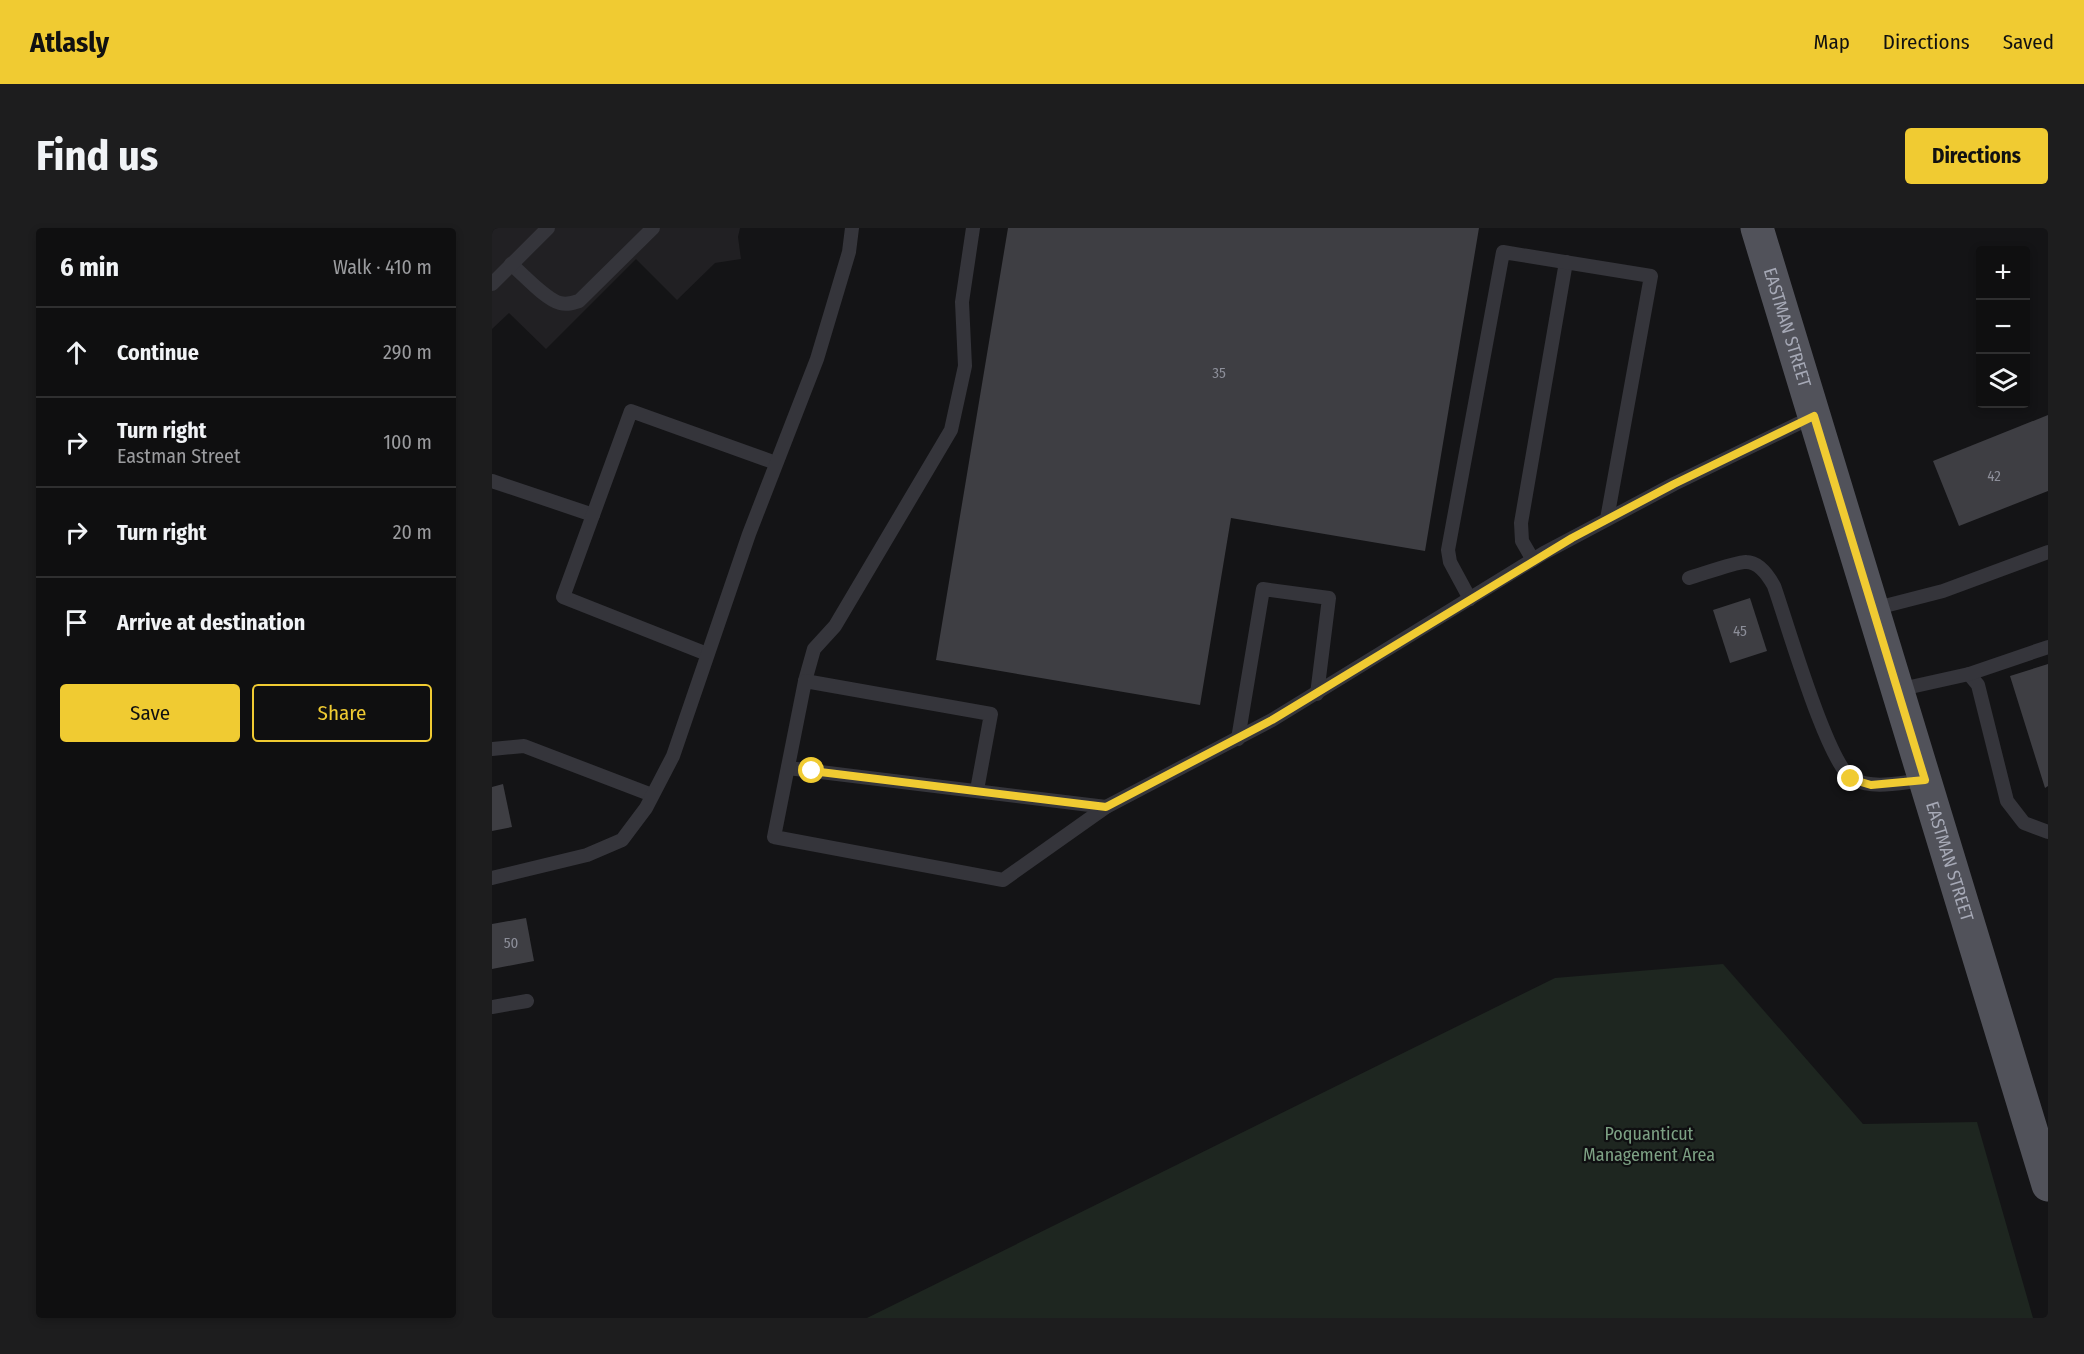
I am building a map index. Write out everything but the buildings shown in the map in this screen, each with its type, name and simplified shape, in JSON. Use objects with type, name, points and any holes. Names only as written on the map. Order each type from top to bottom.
[{"type":"main road","name":"EASTMAN STREET","points":[[1757,228],[2048,1185]]},
{"type":"lane","points":[[492,284],[548,228]]},
{"type":"lane","points":[[512,264],[547,295],[558,303],[567,304],[579,300],[653,228]]},
{"type":"lane","points":[[492,878],[587,855],[622,840],[646,808],[673,756],[776,463],[818,359],[849,252],[852,228]]},
{"type":"lane","points":[[973,228],[962,302],[965,366],[951,430],[835,626],[814,649],[805,681],[774,837],[1004,880],[1106,807],[1238,740],[1317,694],[1533,560],[1607,519],[1814,416]]},
{"type":"lane","points":[[1470,599],[1450,562],[1448,550],[1503,252],[1651,276],[1607,519]]},
{"type":"lane","points":[[1533,560],[1522,541],[1521,523],[1566,262]]},
{"type":"lane","points":[[707,654],[563,597],[631,411],[776,463]]},
{"type":"lane","points":[[492,481],[593,515]]},
{"type":"lane","points":[[1873,609],[1943,591],[2048,552]]},
{"type":"lane","points":[[1689,578],[1745,561],[1758,566],[1768,574],[1826,738],[1839,765],[1851,779],[1871,785],[1925,780]]},
{"type":"lane","points":[[1238,740],[1263,589],[1329,598],[1317,694]]},
{"type":"lane","points":[[1897,690],[1969,674],[2048,647]]},
{"type":"lane","points":[[1969,674],[1978,685],[2007,801],[2024,824],[2048,832]]},
{"type":"lane","points":[[805,681],[991,714],[977,790]]},
{"type":"lane","points":[[492,749],[524,746],[652,795]]},
{"type":"lane","points":[[788,768],[1106,807]]},
{"type":"lane","points":[[492,1007],[527,1001]]},
{"type":"shaded area","points":[[492,228],[740,228],[738,237],[741,259],[715,263],[677,300],[636,259],[546,349],[509,313],[492,329]]},
{"type":"green space","name":"Poquanticut Management Area","points":[[1723,964],[1863,1124],[1977,1122],[2033,1318],[867,1318],[1555,978]]},
{"type":"route","points":[[812,771],[1106,807],[1238,740],[1572,538],[1674,484],[1814,416],[1925,780],[1871,785],[1851,779]]}]
